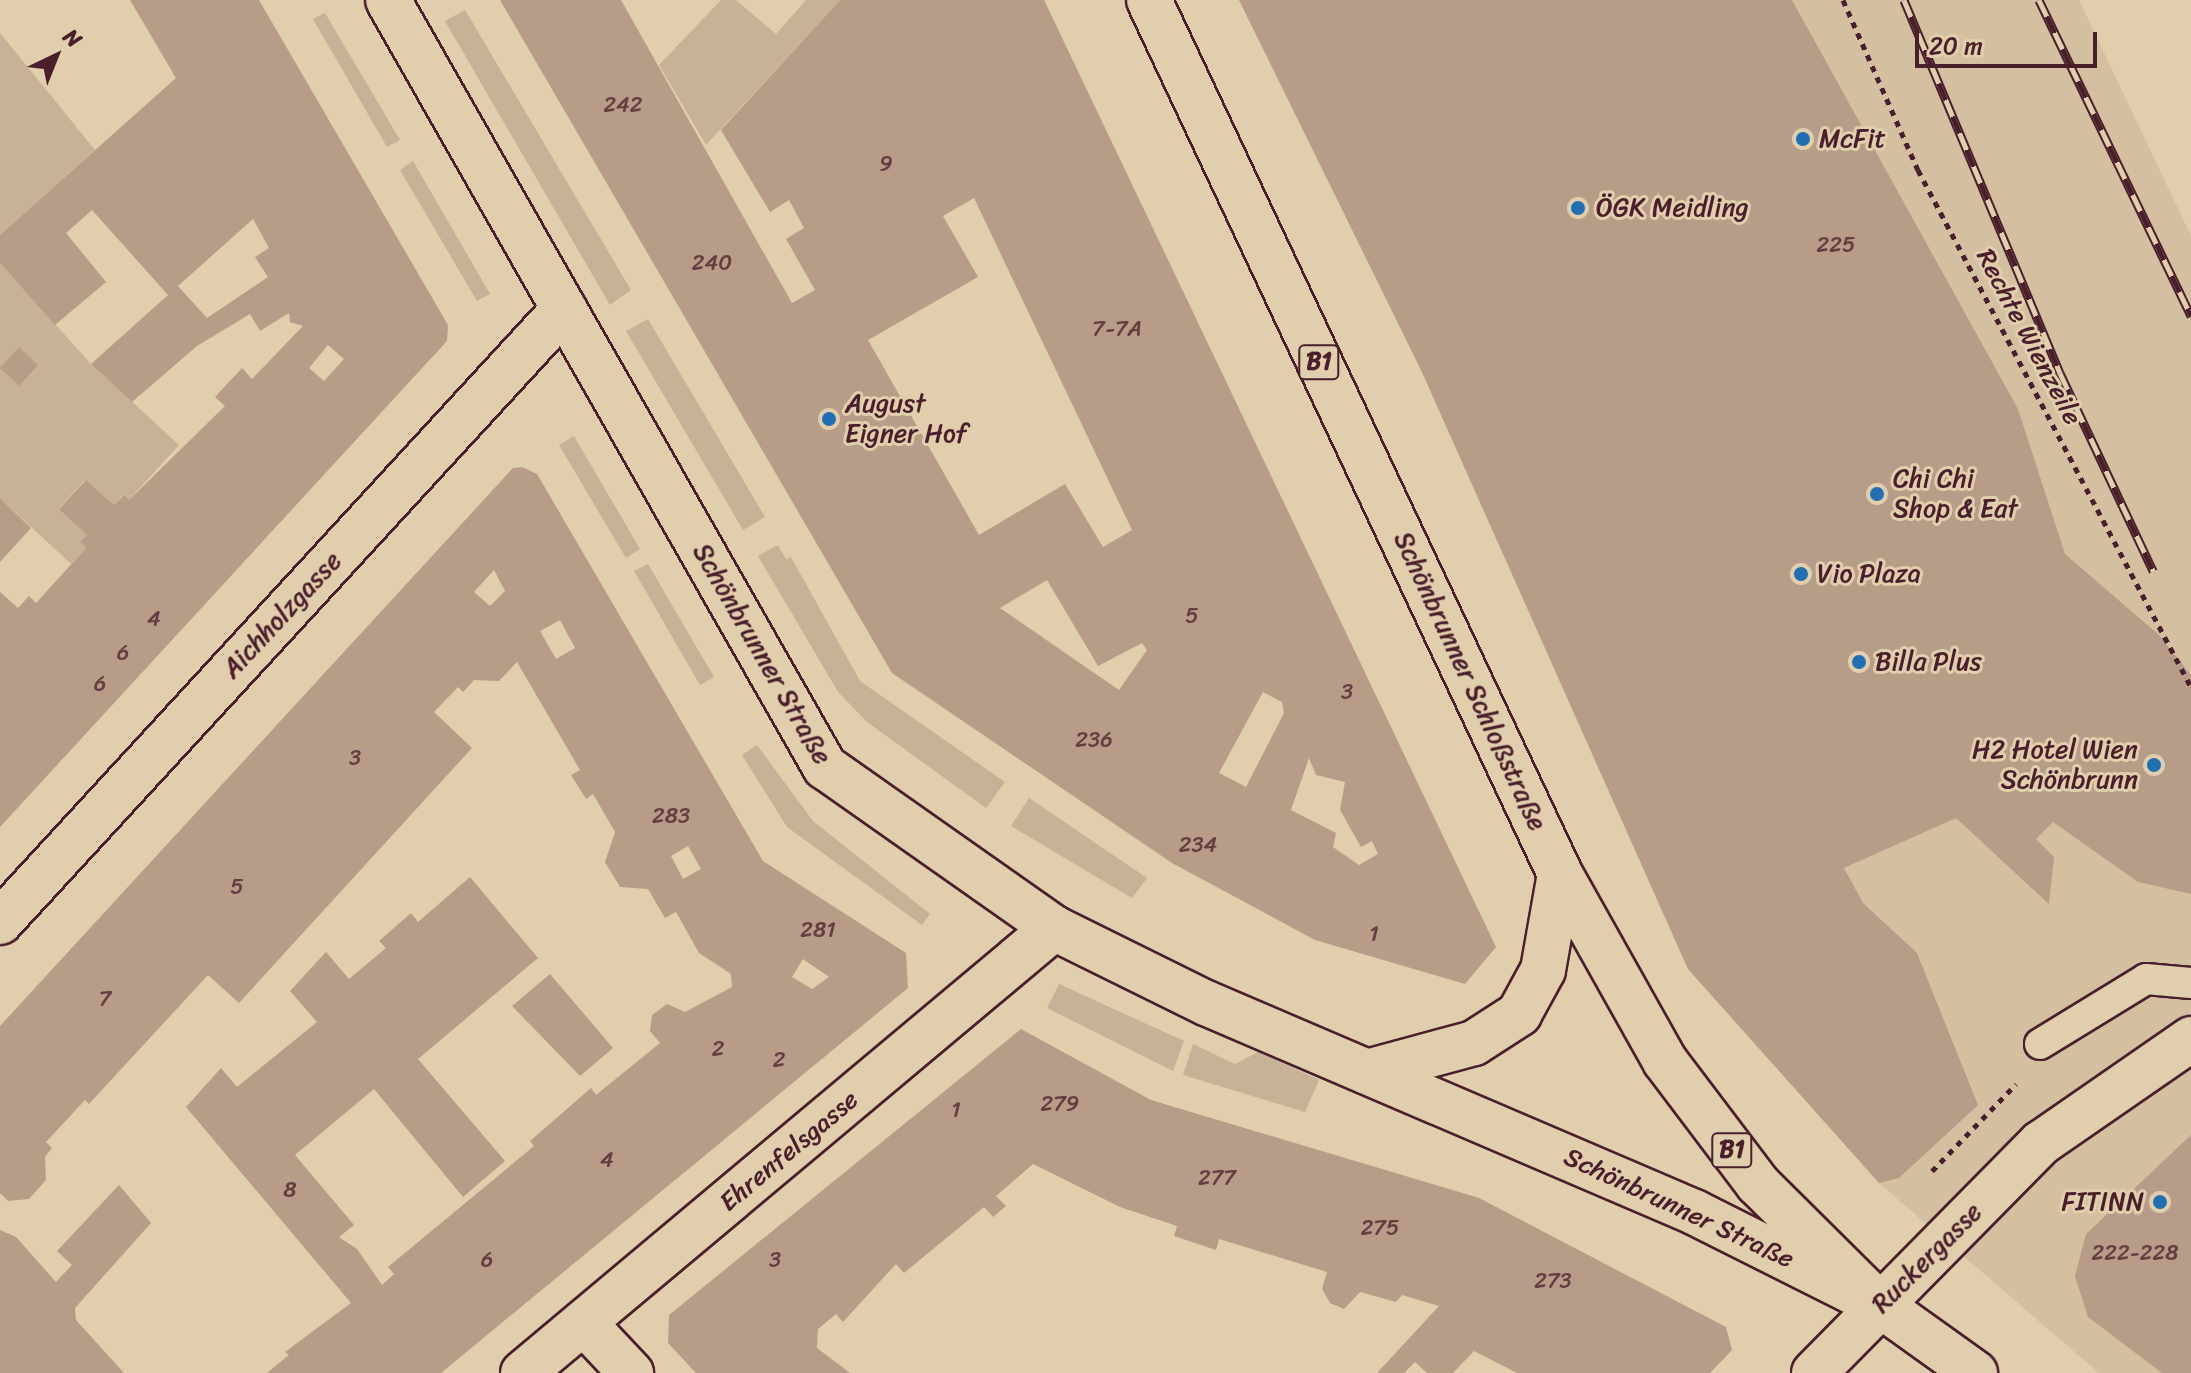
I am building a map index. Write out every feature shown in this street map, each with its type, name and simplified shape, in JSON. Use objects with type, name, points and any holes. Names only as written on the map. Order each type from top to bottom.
[{"type":"street","name":"Schönbrunner Straße","points":[[388,0],[825,767],[1054,928],[1367,1072],[1694,1212],[1880,1305],[1975,1373]]},
{"type":"street","name":"Schönbrunner Schloßstraße","points":[[1149,0],[1560,874],[1665,1061],[1758,1184],[1880,1305]]},
{"type":"street","name":"Aichholzgasse","points":[[0,922],[564,309]]},
{"type":"street","points":[[1367,1072],[1474,1043],[1519,1014],[1543,970],[1560,874]]},
{"type":"street","name":"Ehrenfelsgasse","points":[[523,1373],[1054,928]]},
{"type":"street","name":"Ruckergasse","points":[[1814,1373],[2041,1143],[2191,1039]]},
{"type":"street","points":[[584,1323],[631,1373]]},
{"type":"lane","points":[[2040,1044],[2146,979],[2191,983]]},
{"type":"path","name":"Rechte Wienzeile","points":[[1843,0],[1918,170],[2191,687]]},
{"type":"shaded area","points":[[721,0],[736,0],[776,34],[806,0],[840,0],[706,145],[659,65]]},
{"type":"shaded area","name":"Vio Plaza","points":[[1239,0],[2079,0],[2191,236],[2191,1373],[2099,1373],[1879,1183],[1688,969],[1421,370]]},
{"type":"shaded area","points":[[465,10],[631,290],[610,305],[445,21]]},
{"type":"shaded area","points":[[325,13],[400,140],[387,147],[313,19]]},
{"type":"shaded area","points":[[0,33],[95,150],[0,235]]},
{"type":"shaded area","points":[[413,161],[490,294],[477,301],[400,170]]},
{"type":"shaded area","points":[[0,263],[91,364],[179,445],[129,500],[123,495],[114,505],[85,480],[59,508],[87,535],[80,542],[86,548],[71,564],[0,498]]},
{"type":"shaded area","points":[[648,319],[765,517],[743,530],[626,331]]},
{"type":"shaded area","points":[[574,436],[640,549],[626,558],[559,445]]},
{"type":"shaded area","points":[[778,545],[786,559],[791,557],[860,681],[1005,782],[986,808],[867,722],[838,692],[758,556]]},
{"type":"shaded area","points":[[648,564],[714,677],[700,685],[634,571]]},
{"type":"shaded area","points":[[757,745],[813,821],[930,914],[922,925],[787,827],[742,755]]},
{"type":"shaded area","points":[[1029,798],[1147,878],[1132,898],[1011,826]]},
{"type":"shaded area","points":[[1059,984],[1184,1041],[1173,1071],[1047,1008]]},
{"type":"shaded area","points":[[1193,1044],[1235,1064],[1258,1052],[1319,1080],[1305,1112],[1183,1075]]},
{"type":"building","points":[[130,0],[259,0],[448,325],[447,341],[0,827],[0,592],[18,608],[29,596],[36,603],[86,548],[80,542],[87,535],[59,509],[86,480],[114,505],[124,495],[129,500],[225,406],[215,397],[242,368],[252,379],[303,326],[290,322],[289,313],[260,331],[250,314],[197,346],[132,402],[91,364],[168,295],[92,210],[66,233],[106,282],[55,325],[0,263],[0,235],[176,78]],"holes":[[[253,219],[269,248],[255,257],[268,277],[207,318],[178,286]],[[328,345],[344,359],[324,381],[309,368]]]},
{"type":"building","points":[[500,0],[621,0],[792,303],[815,290],[786,239],[804,228],[789,200],[770,212],[721,130],[840,0],[1044,0],[1496,947],[1465,984],[1315,940],[1172,863],[892,673]],"holes":[[[974,198],[1132,530],[1103,547],[1065,484],[979,535],[868,340],[978,277],[943,216]],[[1047,580],[1098,666],[1142,643],[1147,650],[1119,690],[1000,608]],[[1263,692],[1282,702],[1284,713],[1246,787],[1219,773]],[[1309,758],[1316,775],[1345,782],[1340,810],[1361,847],[1372,841],[1378,854],[1359,865],[1333,847],[1336,833],[1291,810]]]},
{"type":"building","name":"Vio Plaza","points":[[1239,0],[1792,0],[2018,409],[2065,554],[2159,635],[2191,675],[2191,894],[2138,882],[2053,822],[2036,839],[2054,857],[2049,904],[1956,818],[1844,868],[1863,903],[1917,953],[1978,1105],[1899,1178],[1879,1183],[1688,969],[1421,370]]},
{"type":"building","points":[[19,347],[38,365],[19,386],[0,368]]},
{"type":"building","points":[[522,467],[537,474],[763,861],[906,953],[908,988],[441,1373],[267,1373],[289,1355],[285,1352],[351,1303],[186,1107],[221,1068],[237,1087],[317,1022],[290,991],[326,952],[349,979],[386,948],[379,941],[411,913],[418,922],[470,877],[538,958],[418,1059],[505,1161],[463,1197],[374,1089],[295,1155],[354,1225],[339,1237],[357,1249],[382,1285],[394,1274],[388,1267],[534,1146],[530,1141],[591,1088],[596,1095],[660,1043],[650,1031],[652,1015],[667,1004],[685,1012],[732,987],[731,974],[699,953],[676,912],[665,918],[648,889],[620,887],[605,862],[615,832],[593,794],[586,799],[571,775],[580,770],[517,662],[499,681],[474,680],[463,692],[458,687],[434,712],[472,748],[239,1003],[208,975],[89,1104],[85,1100],[46,1142],[52,1148],[45,1157],[46,1180],[29,1199],[8,1201],[0,1193],[0,1026],[513,468]],"holes":[[[494,570],[505,591],[490,606],[474,592]],[[560,620],[575,648],[556,659],[540,631]],[[688,846],[701,869],[683,879],[671,856]],[[803,959],[829,977],[812,989],[792,977]]]},
{"type":"building","points":[[0,498],[31,528],[0,562]]},
{"type":"building","points":[[550,974],[613,1048],[580,1076],[512,1006]]},
{"type":"building","points":[[1021,1029],[1151,1100],[1479,1198],[1726,1327],[1732,1350],[1710,1373],[1517,1373],[1474,1351],[1453,1373],[1427,1373],[1415,1362],[1404,1373],[1377,1373],[1439,1306],[1402,1295],[1396,1302],[1360,1292],[1344,1309],[1330,1303],[1322,1289],[1327,1272],[1219,1239],[1216,1250],[1174,1236],[1177,1226],[1120,1207],[1033,1164],[996,1196],[1006,1206],[993,1217],[984,1207],[904,1273],[896,1264],[843,1322],[836,1314],[818,1329],[817,1348],[850,1373],[696,1373],[668,1343],[669,1315]]},
{"type":"building","points":[[2191,1135],[2191,1373],[2162,1373],[2088,1317],[2075,1276],[2086,1234]]},
{"type":"building","points":[[119,1185],[151,1223],[75,1308],[76,1320],[124,1373],[0,1373],[0,1230],[16,1237],[56,1282],[72,1265],[57,1251]]},
{"type":"railway","points":[[1904,0],[2060,373],[2153,571]]},
{"type":"railway","points":[[2039,0],[2191,316]]},
{"type":"place","name":"McFit","points":[[1803,139]]},
{"type":"place","name":"ÖGK Meidling","points":[[1578,208]]},
{"type":"place","name":"August Eigner Hof","points":[[829,419]]},
{"type":"place","name":"Chi Chi Shop & Eat","points":[[1877,494]]},
{"type":"place","name":"Vio Plaza","points":[[1801,574]]},
{"type":"place","name":"Billa Plus","points":[[1859,662]]},
{"type":"place","name":"H2 Hotel Wien Schönbrunn","points":[[2154,765]]},
{"type":"place","name":"FITINN","points":[[2160,1202]]}]
